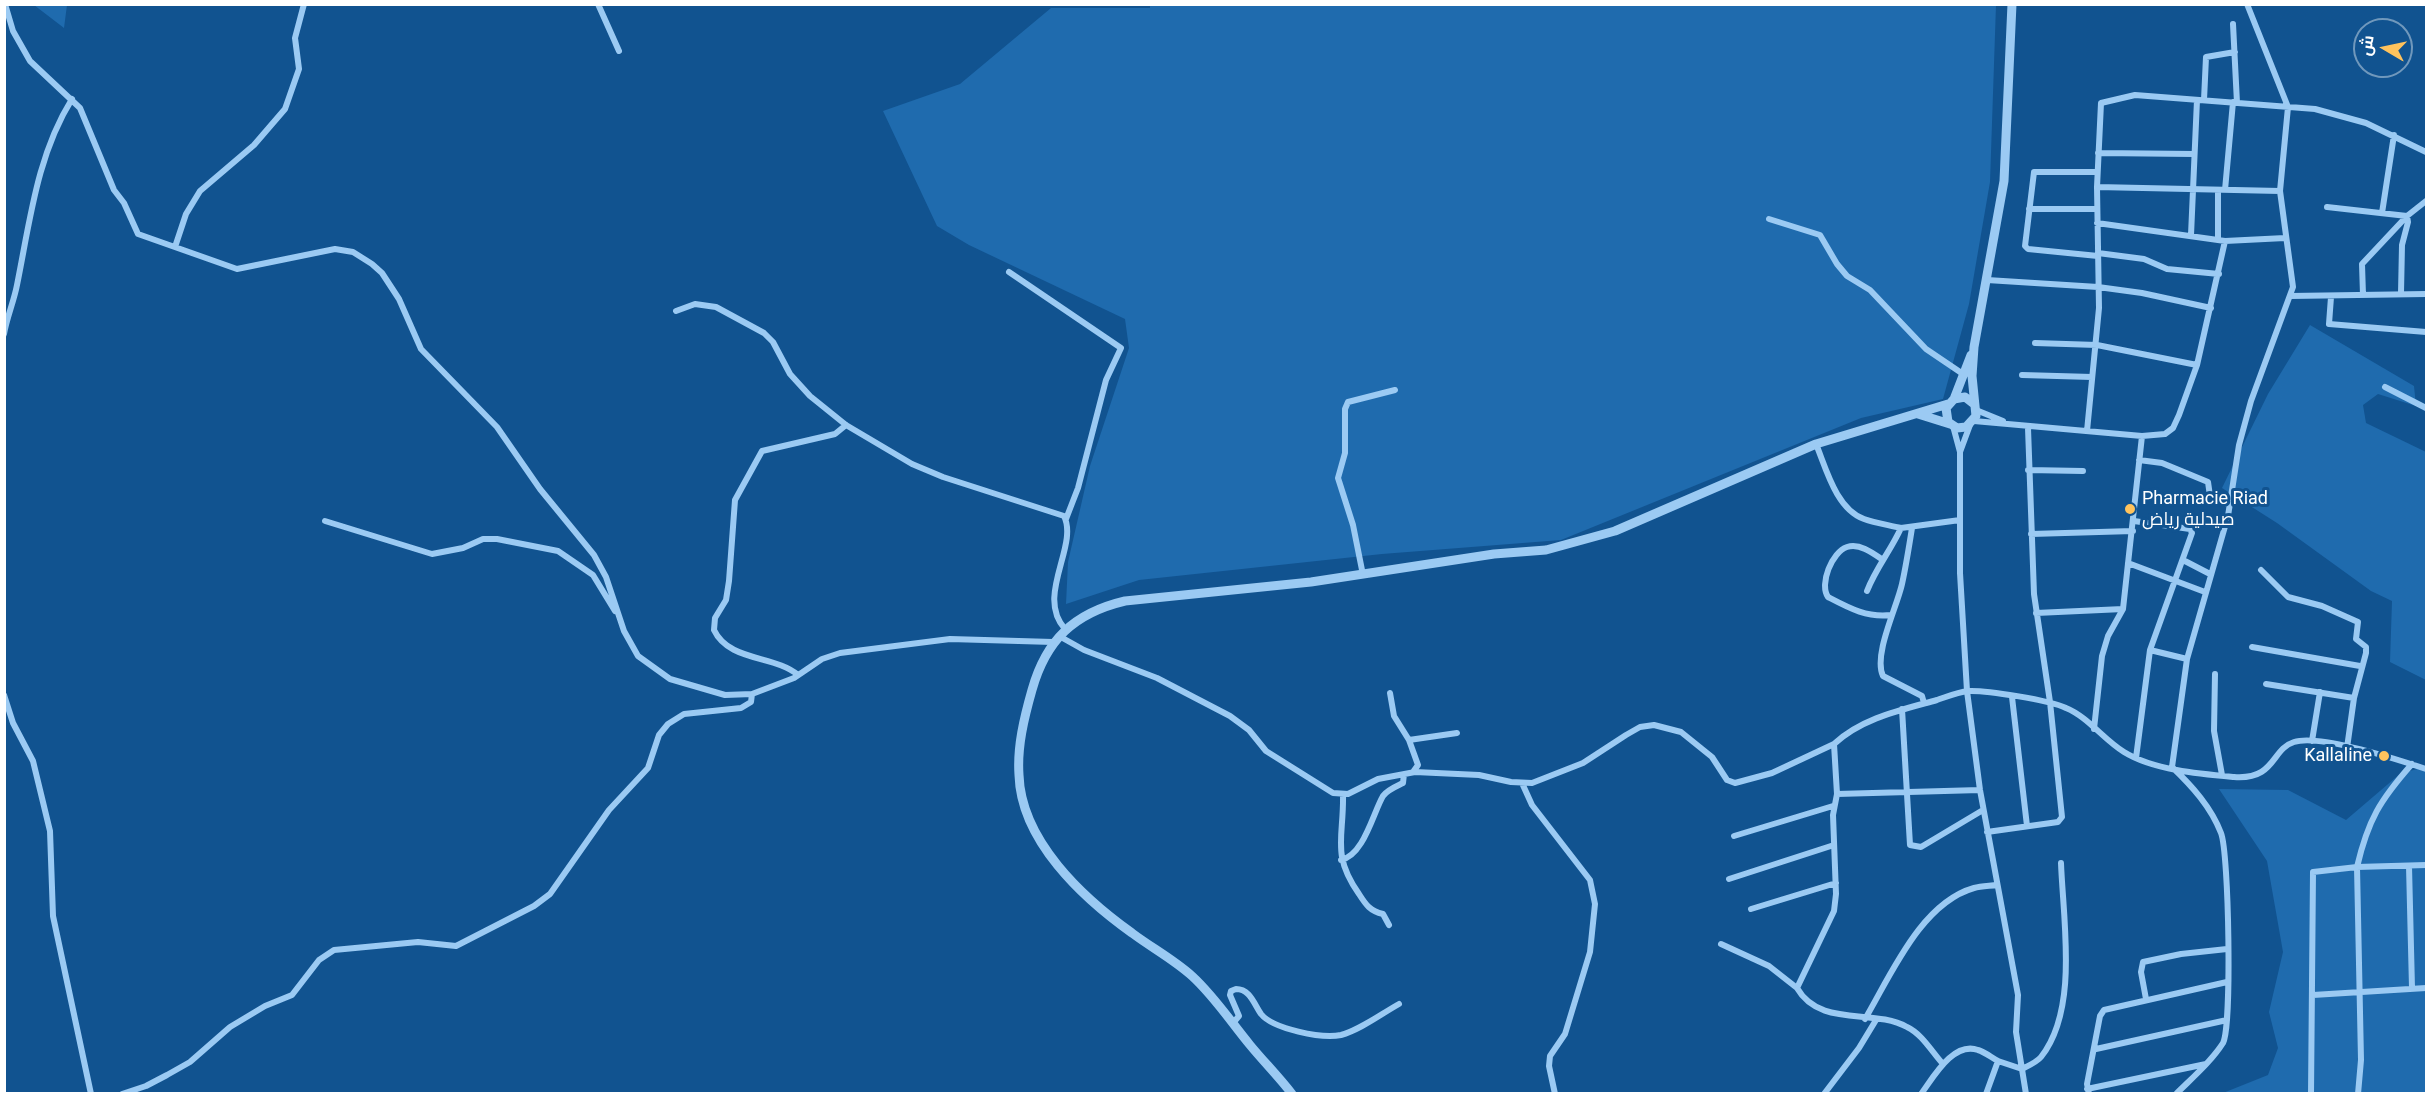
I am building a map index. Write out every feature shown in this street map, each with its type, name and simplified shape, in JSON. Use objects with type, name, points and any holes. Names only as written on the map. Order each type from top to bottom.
[{"type":"street","points":[[5,4],[13,31],[30,61],[80,108],[106,172],[136,232],[141,236],[175,246],[215,264],[237,269],[335,249],[353,252],[382,273],[399,299],[421,349],[497,427],[540,489],[594,555],[606,578],[621,622]]},
{"type":"street","points":[[175,246],[186,214],[200,191],[254,145],[285,109],[299,69],[295,38],[304,4]]},
{"type":"street","points":[[598,4],[619,51]]},
{"type":"street","points":[[2012,4],[2004,182],[1974,347],[1946,415],[1952,425],[1960,452],[1960,573],[1967,691],[1983,810],[2018,995],[2016,1032],[2026,1094]]},
{"type":"street","points":[[2172,767],[2187,660],[2230,505],[2239,445],[2251,401],[2290,296],[2293,279],[2285,238],[2280,191],[2288,107],[2247,4]]},
{"type":"street","points":[[1916,414],[1934,417],[1962,428],[1972,423],[2006,423],[2028,428],[2142,436],[2164,434],[2173,428],[2197,365],[2219,274],[2222,190],[2235,102],[2233,24]]},
{"type":"street","points":[[2191,235],[2194,154],[2206,57],[2235,52]]},
{"type":"street","points":[[2087,431],[2097,345],[2097,172],[2099,109],[2103,102],[2135,95],[2315,109],[2343,115],[2394,135],[2427,152]]},
{"type":"street","points":[[4,334],[17,286],[37,183],[58,123],[72,99]]},
{"type":"street","points":[[2382,213],[2394,135]]},
{"type":"street","points":[[2098,153],[2194,154]]},
{"type":"street","points":[[2097,172],[2034,172],[2026,248],[2144,259],[2167,269],[2219,274]]},
{"type":"street","points":[[2097,187],[2280,191]]},
{"type":"street","points":[[2363,295],[2362,264],[2407,216],[2427,201]]},
{"type":"street","points":[[2327,207],[2407,216]]},
{"type":"street","points":[[2029,209],[2097,209]]},
{"type":"street","points":[[2401,293],[2402,245],[2408,222],[2407,216]]},
{"type":"street","points":[[1769,219],[1820,235],[1837,264],[1848,276],[1870,290],[1926,349],[1963,374]]},
{"type":"street","points":[[2097,224],[2221,240],[2285,238]]},
{"type":"street","points":[[1009,272],[1121,348],[1106,380],[1078,488],[1066,520],[1054,602],[1059,636]]},
{"type":"street","points":[[1987,280],[2098,287],[2211,308]]},
{"type":"street","points":[[2290,296],[2427,294]]},
{"type":"street","points":[[2331,297],[2328,324],[2427,332]]},
{"type":"street","points":[[676,311],[695,304],[728,311],[771,338],[797,384],[846,425],[930,472],[1059,514],[1066,520]]},
{"type":"street","points":[[2035,343],[2097,345],[2197,365]]},
{"type":"street","points":[[1960,452],[1972,423],[1975,407],[1974,347]]},
{"type":"street","points":[[2022,375],[2092,377]]},
{"type":"street","points":[[2385,387],[2427,408]]},
{"type":"street","points":[[1363,575],[1353,525],[1338,478],[1345,453],[1345,409],[1348,402],[1355,399],[1395,390]]},
{"type":"street","points":[[1292,1094],[1193,977],[1166,955],[1133,934],[1083,892],[1060,867],[1039,837],[1029,817],[1019,778],[1020,745],[1033,688],[1059,636],[1099,609],[1125,601],[1363,575],[1484,555],[1546,550],[1572,544],[1615,531],[1816,444],[1951,401],[1965,398],[1975,407],[2006,423]]},
{"type":"street","points":[[798,675],[784,665],[743,656],[716,634],[715,618],[726,600],[729,581],[734,505],[762,451],[835,434],[846,425]]},
{"type":"street","points":[[1988,832],[2058,822],[2062,817],[2050,702],[2036,614],[2028,470],[2028,428]]},
{"type":"street","points":[[2094,729],[2102,656],[2108,636],[2123,609],[2142,436]]},
{"type":"street","points":[[1816,444],[1835,489],[1848,508],[1863,519],[1901,528],[1960,520]]},
{"type":"street","points":[[2139,460],[2162,463],[2208,482],[2211,496],[2230,505]]},
{"type":"street","points":[[2028,470],[2083,471]]},
{"type":"street","points":[[325,521],[432,554],[457,550],[483,539],[497,539],[558,551],[593,575],[638,656],[657,672],[700,690],[725,695],[752,694],[798,675],[822,659],[871,648],[950,639],[1059,636],[1084,650],[1157,678],[1230,716],[1249,730],[1266,751],[1326,791],[1343,794],[1378,779],[1413,772],[1479,775],[1522,783],[1569,770],[1640,727],[1654,725],[1681,732],[1712,757],[1727,780],[1735,783],[1772,773],[1834,744],[1862,724],[1902,709],[1967,691],[2050,702],[2067,708],[2125,753],[2172,767],[2222,775],[2248,776],[2267,770],[2288,745],[2312,741],[2427,769]]},
{"type":"street","points":[[2134,521],[2190,529],[2192,533],[2150,650],[2136,758]]},
{"type":"street","points":[[1867,591],[1874,571],[1901,528]]},
{"type":"street","points":[[1912,528],[1902,587],[1891,615],[1881,671],[1883,676],[1922,696],[1924,703]]},
{"type":"street","points":[[2031,534],[2133,531]]},
{"type":"street","points":[[1883,560],[1863,548],[1848,547],[1842,550],[1826,575],[1825,593],[1828,597],[1857,612],[1891,615]]},
{"type":"street","points":[[2183,560],[2210,574]]},
{"type":"street","points":[[2128,563],[2205,592]]},
{"type":"street","points":[[2261,570],[2288,597],[2322,606],[2358,622],[2356,639],[2366,647],[2360,666],[2347,748]]},
{"type":"street","points":[[2036,614],[2123,609]]},
{"type":"street","points":[[2252,647],[2360,666]]},
{"type":"street","points":[[2150,650],[2187,660]]},
{"type":"street","points":[[2216,674],[2214,731],[2222,775]]},
{"type":"street","points":[[2266,684],[2354,698]]},
{"type":"street","points":[[2312,741],[2320,692]]},
{"type":"street","points":[[1390,693],[1394,716],[1409,740],[1418,765],[1413,772]]},
{"type":"street","points":[[122,1094],[167,1076],[190,1062],[230,1027],[265,1006],[292,995],[313,966],[334,950],[418,942],[456,946],[534,906],[550,894],[609,810],[648,768],[658,735],[668,724],[684,714],[741,708],[751,702],[752,694]]},
{"type":"street","points":[[4,695],[13,723],[26,742],[35,767],[50,831],[53,916],[91,1094]]},
{"type":"street","points":[[2012,697],[2027,826]]},
{"type":"street","points":[[1902,709],[1908,840],[1914,847],[1935,840],[1983,810]]},
{"type":"street","points":[[1409,740],[1457,733]]},
{"type":"street","points":[[1797,988],[1834,911],[1836,883],[1833,806],[1837,794],[1834,744]]},
{"type":"street","points":[[2358,1094],[2361,1060],[2361,993],[2357,867],[2363,840],[2381,800],[2412,764]]},
{"type":"street","points":[[2172,767],[2194,789],[2222,834],[2227,864],[2228,1020],[2223,1042],[2206,1064],[2176,1094]]},
{"type":"street","points":[[1341,860],[1348,858],[1372,826],[1382,798],[1403,783],[1404,774]]},
{"type":"street","points":[[1522,783],[1532,805],[1590,880],[1595,904],[1590,952],[1564,1034],[1550,1056],[1549,1066],[1555,1094]]},
{"type":"street","points":[[1837,794],[1907,790],[1980,790]]},
{"type":"street","points":[[1343,794],[1341,860],[1346,875],[1368,907],[1373,912],[1383,914],[1389,925]]},
{"type":"street","points":[[1734,836],[1833,806]]},
{"type":"street","points":[[1730,879],[1834,845]]},
{"type":"street","points":[[1921,1094],[1943,1064],[1970,1048],[2022,1069],[2041,1058],[2060,1015],[2065,995],[2067,971],[2061,863]]},
{"type":"street","points":[[2409,866],[2412,988]]},
{"type":"street","points":[[2311,1094],[2313,872],[2357,867],[2427,866]]},
{"type":"street","points":[[1751,909],[1836,883]]},
{"type":"street","points":[[1865,1019],[1917,931],[1930,916],[1957,895],[1974,887],[1997,885]]},
{"type":"street","points":[[1721,944],[1768,966],[1797,988],[1802,996],[1814,1006],[1830,1013],[1909,1028],[1943,1064]]},
{"type":"street","points":[[2146,999],[2141,972],[2143,962],[2181,954],[2227,949]]},
{"type":"street","points":[[2206,1064],[2088,1091],[2100,1016],[2104,1010],[2227,982]]},
{"type":"street","points":[[2313,995],[2427,988]]},
{"type":"street","points":[[1233,1023],[1239,1016],[1230,995],[1231,991],[1236,989],[1248,993],[1268,1021],[1284,1029],[1332,1035],[1348,1032],[1399,1004]]},
{"type":"street","points":[[1824,1094],[1859,1048],[1876,1020]]},
{"type":"street","points":[[2096,1049],[2228,1020]]},
{"type":"street","points":[[1986,1094],[1998,1061]]},
{"type":"shaded area","points":[[1150,4],[1996,5],[1990,182],[1969,304],[1943,399],[1861,418],[1561,540],[1382,554],[1139,580],[1066,604],[1068,562],[1090,466],[1129,348],[1125,319],[969,245],[937,226],[883,111],[960,84],[1051,8],[1150,8]]},
{"type":"shaded area","points":[[34,5],[67,5],[64,28]]},
{"type":"shaded area","points":[[2310,325],[2414,386],[2416,406],[2378,394],[2363,405],[2366,423],[2426,452],[2426,680],[2390,662],[2392,601],[2371,591],[2277,523],[2222,488],[2268,394]]},
{"type":"shaded area","points":[[2426,767],[2426,1093],[2223,1093],[2268,1075],[2278,1048],[2269,1012],[2283,952],[2267,861],[2219,789],[2288,790],[2346,820],[2401,773]]},
{"type":"place","name":"Pharmacie Riad صيدلية رياض","points":[[2130,509]]},
{"type":"place","name":"Kallaline","points":[[2384,756]]}]
